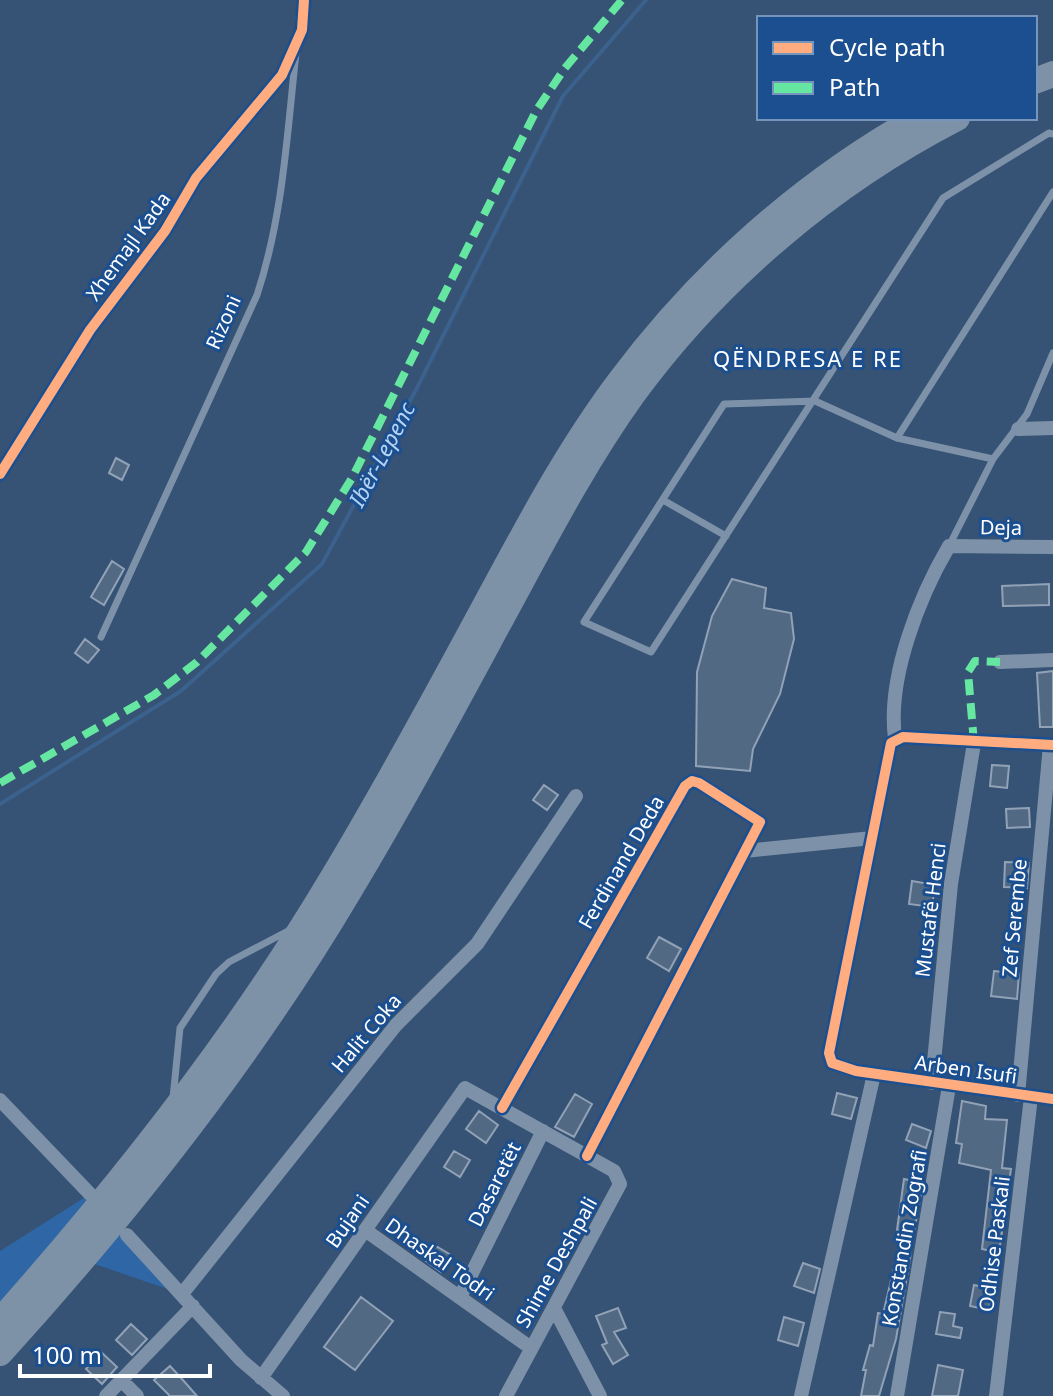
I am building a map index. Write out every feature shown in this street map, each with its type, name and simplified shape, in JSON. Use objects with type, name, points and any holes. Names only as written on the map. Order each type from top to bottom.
[{"type":"highway","points":[[0,1321],[94,1213],[171,1116],[309,916],[377,802],[551,486],[619,382],[666,324],[737,250],[829,175],[915,120]]},
{"type":"highway","points":[[0,1353],[138,1194],[292,981],[394,813],[570,494],[633,394],[681,334],[767,249],[877,164],[954,120]]},
{"type":"street","name":"Rizoni","points":[[297,48],[304,0]]},
{"type":"street","name":"Xhemajl Kada","points":[[0,474],[90,330],[165,231],[196,178],[282,75],[297,48]]},
{"type":"street","points":[[1018,429],[1053,428]]},
{"type":"street","points":[[745,851],[872,838],[889,749],[895,738],[893,721],[897,688],[911,629],[931,576],[949,546]]},
{"type":"street","name":"Deja","points":[[949,546],[1053,547]]},
{"type":"street","points":[[1000,662],[1053,660]]},
{"type":"street","points":[[895,738],[1052,745]]},
{"type":"street","name":"Mustafë Henci","points":[[932,1083],[951,884],[974,743]]},
{"type":"street","name":"Zef Serembe","points":[[1024,1096],[1052,745]]},
{"type":"street","name":"Ferdinand Deda","points":[[502,1108],[688,783],[699,783],[760,822],[587,1156]]},
{"type":"street","name":"Halit Coka","points":[[182,1294],[396,1025],[477,944],[576,796]]},
{"type":"street","name":"Arben Isufi","points":[[872,838],[829,1053],[832,1063],[874,1074],[1053,1099]]},
{"type":"street","points":[[801,1396],[874,1074]]},
{"type":"street","name":"Konstandin Zografi","points":[[897,1396],[949,1086]]},
{"type":"street","name":"Shime Deshpali","points":[[465,1088],[618,1174],[620,1188],[506,1396]]},
{"type":"street","name":"Bujani","points":[[261,1378],[465,1088]]},
{"type":"street","name":"Odhise Paskali","points":[[996,1396],[1024,1096]]},
{"type":"street","points":[[0,1100],[90,1194]]},
{"type":"street","name":"Dasaretët","points":[[460,1297],[543,1131]]},
{"type":"street","name":"Dhaskal Todri","points":[[365,1230],[531,1348]]},
{"type":"street","points":[[127,1235],[261,1378],[283,1396]]},
{"type":"street","points":[[106,1396],[193,1306]]},
{"type":"street","points":[[554,1308],[600,1396]]},
{"type":"street","points":[[121,1380],[137,1396]]},
{"type":"lane","name":"Rizoni","points":[[101,637],[257,295],[268,262],[287,164],[297,48]]},
{"type":"lane","points":[[993,459],[897,438],[815,401],[724,404],[584,622],[651,652],[815,401],[943,198],[1049,133],[1053,134]]},
{"type":"lane","points":[[897,438],[1053,192]]},
{"type":"lane","points":[[949,546],[993,459],[1018,429],[1053,353]]},
{"type":"lane","points":[[663,500],[726,536]]},
{"type":"lane","points":[[171,1116],[180,1028],[216,974],[229,962],[268,944],[309,916]]},
{"type":"shaded area","points":[[90,1194],[182,1294],[83,1260],[0,1353],[0,1251]]},
{"type":"building","points":[[116,458],[129,465],[122,480],[109,473]]},
{"type":"building","points":[[112,561],[124,569],[104,605],[91,597]]},
{"type":"building","points":[[732,579],[766,588],[764,608],[791,613],[794,639],[780,694],[753,749],[750,771],[696,766],[697,672],[712,616]]},
{"type":"building","points":[[1049,584],[1049,605],[1003,606],[1002,586]]},
{"type":"building","points":[[85,639],[99,650],[88,663],[75,653]]},
{"type":"building","points":[[1053,671],[1053,727],[1040,727],[1037,673]]},
{"type":"building","points":[[992,765],[1009,766],[1007,788],[990,786]]},
{"type":"building","points":[[544,785],[558,795],[547,810],[533,800]]},
{"type":"building","points":[[1029,808],[1030,827],[1007,828],[1006,809]]},
{"type":"building","points":[[1005,862],[1029,863],[1027,888],[1004,887]]},
{"type":"building","points":[[912,881],[935,885],[932,907],[909,904]]},
{"type":"building","points":[[659,937],[681,949],[669,971],[647,958]]},
{"type":"building","points":[[994,971],[1019,974],[1017,999],[991,996]]},
{"type":"building","points":[[837,1093],[857,1098],[851,1119],[832,1114]]},
{"type":"building","points":[[575,1094],[592,1104],[574,1137],[555,1127]]},
{"type":"building","points":[[962,1101],[986,1106],[985,1119],[1007,1120],[1002,1168],[1011,1169],[999,1253],[982,1249],[991,1170],[959,1163],[962,1144],[956,1143]]},
{"type":"building","points":[[479,1111],[498,1125],[486,1143],[466,1129]]},
{"type":"building","points":[[912,1124],[931,1131],[926,1148],[906,1140]]},
{"type":"building","points":[[454,1151],[470,1160],[460,1177],[444,1167]]},
{"type":"building","points":[[904,1179],[923,1183],[914,1232],[897,1230]]},
{"type":"building","points":[[436,1246],[451,1255],[441,1272],[426,1261]]},
{"type":"building","points":[[898,1251],[911,1253],[896,1339],[879,1396],[861,1396],[866,1370],[863,1370],[870,1345],[873,1346],[878,1313],[883,1314]]},
{"type":"building","points":[[803,1263],[820,1269],[814,1293],[794,1286]]},
{"type":"building","points":[[974,1285],[992,1289],[989,1310],[970,1306]]},
{"type":"building","points":[[361,1297],[393,1321],[355,1370],[324,1347]]},
{"type":"building","points":[[618,1308],[626,1328],[614,1332],[628,1355],[613,1364],[602,1345],[607,1343],[596,1316]]},
{"type":"building","points":[[940,1312],[955,1314],[953,1326],[962,1328],[960,1338],[936,1334]]},
{"type":"building","points":[[784,1317],[804,1323],[798,1346],[778,1340]]},
{"type":"building","points":[[131,1324],[147,1339],[132,1355],[116,1340]]},
{"type":"building","points":[[101,1352],[117,1367],[102,1384],[86,1369]]},
{"type":"building","points":[[938,1365],[963,1370],[958,1396],[932,1396]]},
{"type":"building","points":[[170,1366],[197,1396],[170,1396],[154,1380]]},
{"type":"waterway","name":"Ibër-Lepenc","points":[[0,804],[181,691],[322,564],[417,388],[563,96],[646,0]]},
{"type":"marked path","points":[[0,783],[154,695],[197,662],[306,552],[352,478],[536,111],[565,68],[622,0]]},
{"type":"marked path","points":[[974,743],[968,672],[975,661],[1000,662]]},
{"type":"cycle path","points":[[0,474],[90,330],[165,231],[196,178],[282,75],[302,30],[304,0]]},
{"type":"cycle path","points":[[1053,745],[903,737],[891,743],[829,1053],[832,1063],[856,1071],[1053,1099]]},
{"type":"cycle path","points":[[502,1108],[685,786],[692,781],[699,783],[760,822],[587,1156]]},
{"type":"district","name":"QËNDRESA E RE","points":[[808,358]]}]
